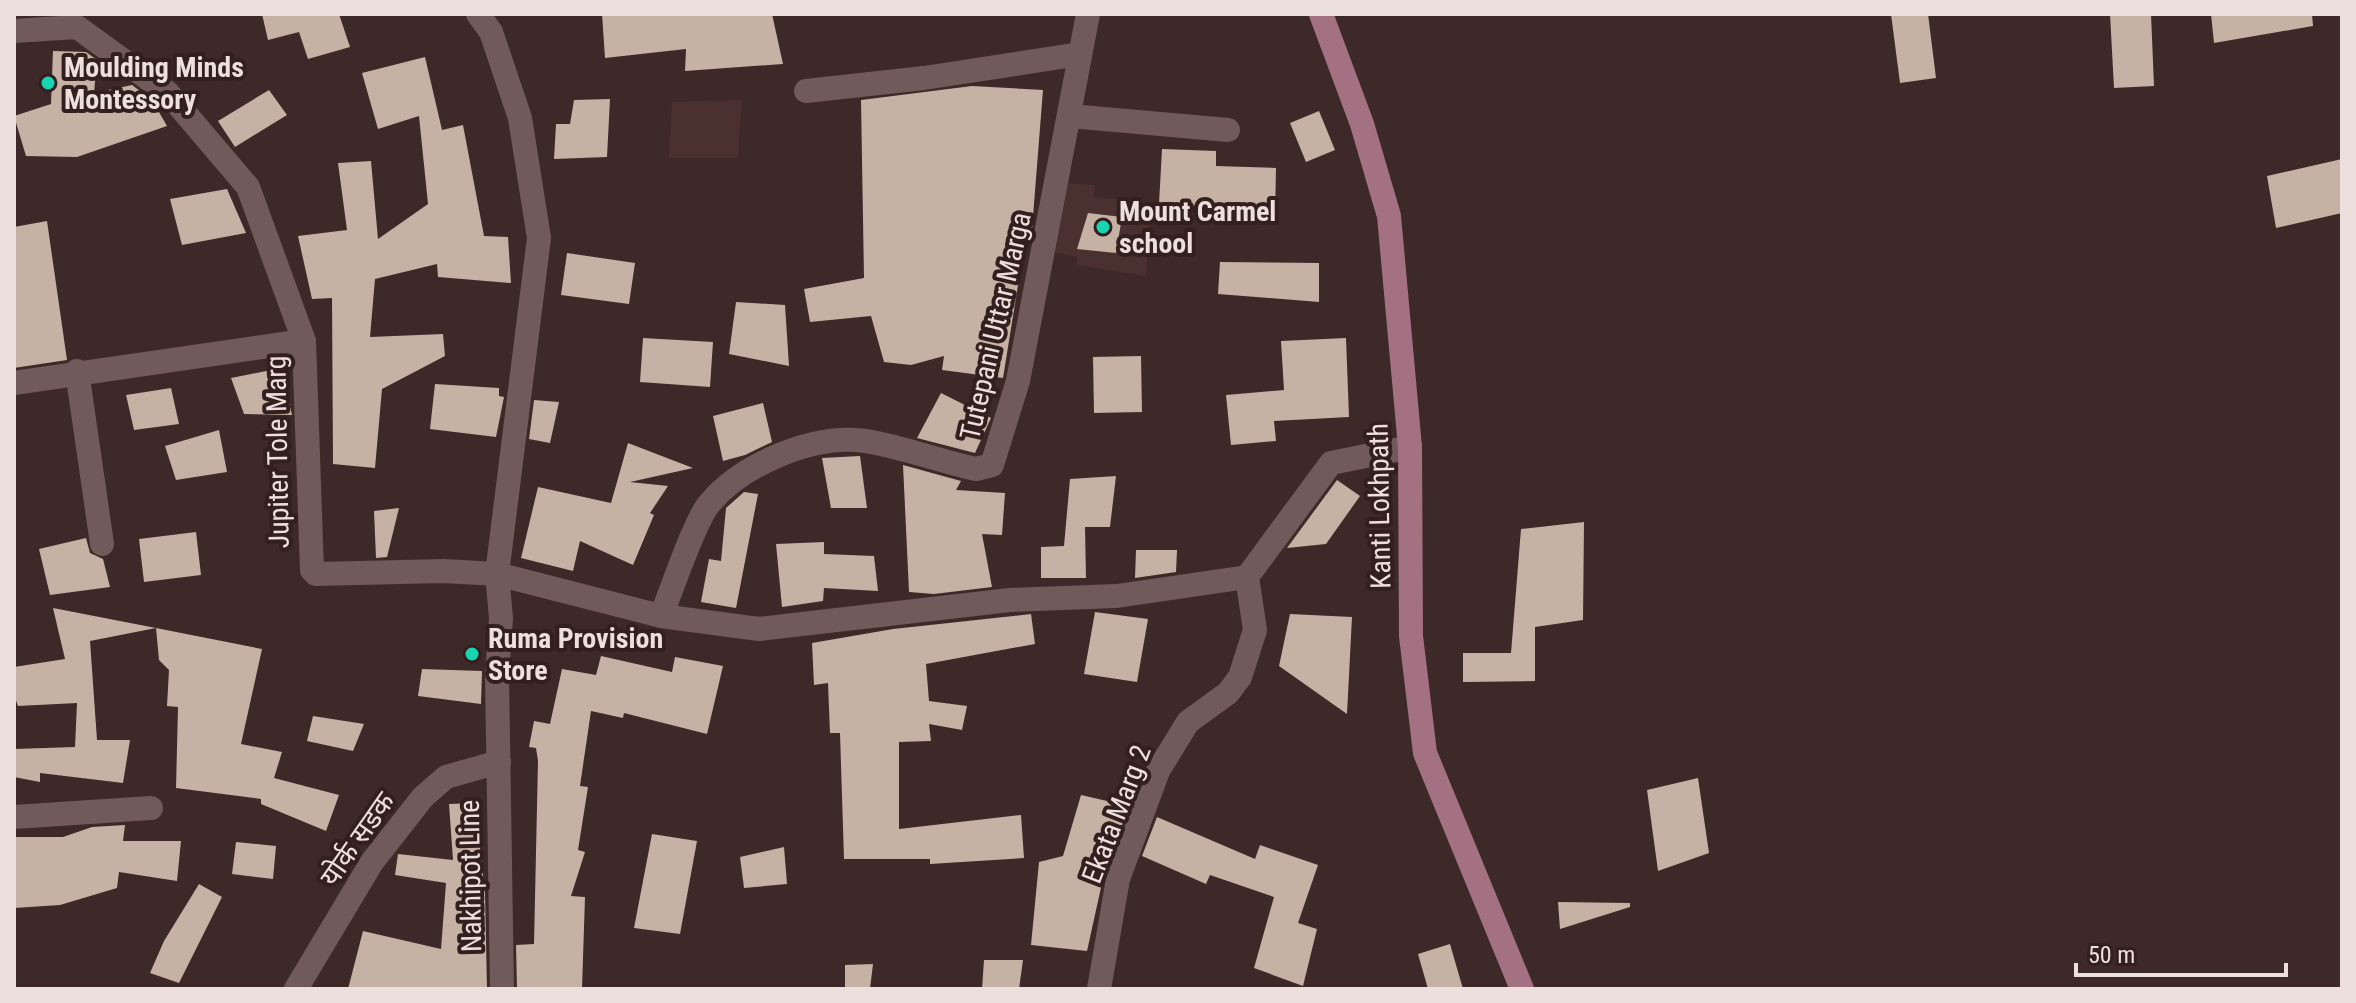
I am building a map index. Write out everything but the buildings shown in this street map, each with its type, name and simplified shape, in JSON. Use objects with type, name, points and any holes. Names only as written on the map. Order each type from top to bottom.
[{"type":"main road","name":"Kanti Lokhpath","points":[[1321,14],[1362,124],[1389,216],[1410,447],[1411,636],[1425,753],[1522,989]]},
{"type":"street","name":"Nakhipot Line","points":[[478,14],[491,32],[520,118],[539,238],[497,574],[501,618],[497,676],[502,989]]},
{"type":"street","name":"Tutepani Uttar Marga","points":[[661,616],[707,505],[731,481],[763,461],[809,446],[856,440],[976,469],[992,465],[1018,381],[1088,14]]},
{"type":"street","name":"Jupiter Tole Marg","points":[[14,31],[76,21],[168,93],[248,187],[304,341],[309,565],[316,574],[443,571],[497,574]]},
{"type":"street","points":[[806,91],[924,78],[1080,54]]},
{"type":"street","points":[[1070,116],[1228,130]]},
{"type":"street","points":[[14,383],[77,371],[304,341]]},
{"type":"street","points":[[77,371],[102,544]]},
{"type":"street","points":[[497,574],[661,616],[759,629],[1010,600],[1117,596],[1247,577],[1331,463],[1410,447]]},
{"type":"street","name":"Ekata Marg 2","points":[[1099,989],[1118,879],[1158,771],[1188,722],[1228,693],[1240,677],[1255,630],[1247,577]]},
{"type":"street","name":"योर्क सडक","points":[[296,989],[372,862],[423,797],[446,777],[499,762]]},
{"type":"street","points":[[14,817],[151,808]]},
{"type":"shaded area","points":[[742,100],[738,158],[669,158],[672,102]]},
{"type":"shaded area","name":"Mount Carmel school","points":[[1063,183],[1095,185],[1094,197],[1151,202],[1146,276],[1076,265],[1077,257],[1052,252]]},
{"type":"place","name":"Moulding Minds Montessory","points":[[48,83]]},
{"type":"place","name":"Mount Carmel school","points":[[1103,227]]},
{"type":"place","name":"Ruma Provision Store","points":[[472,654]]}]
